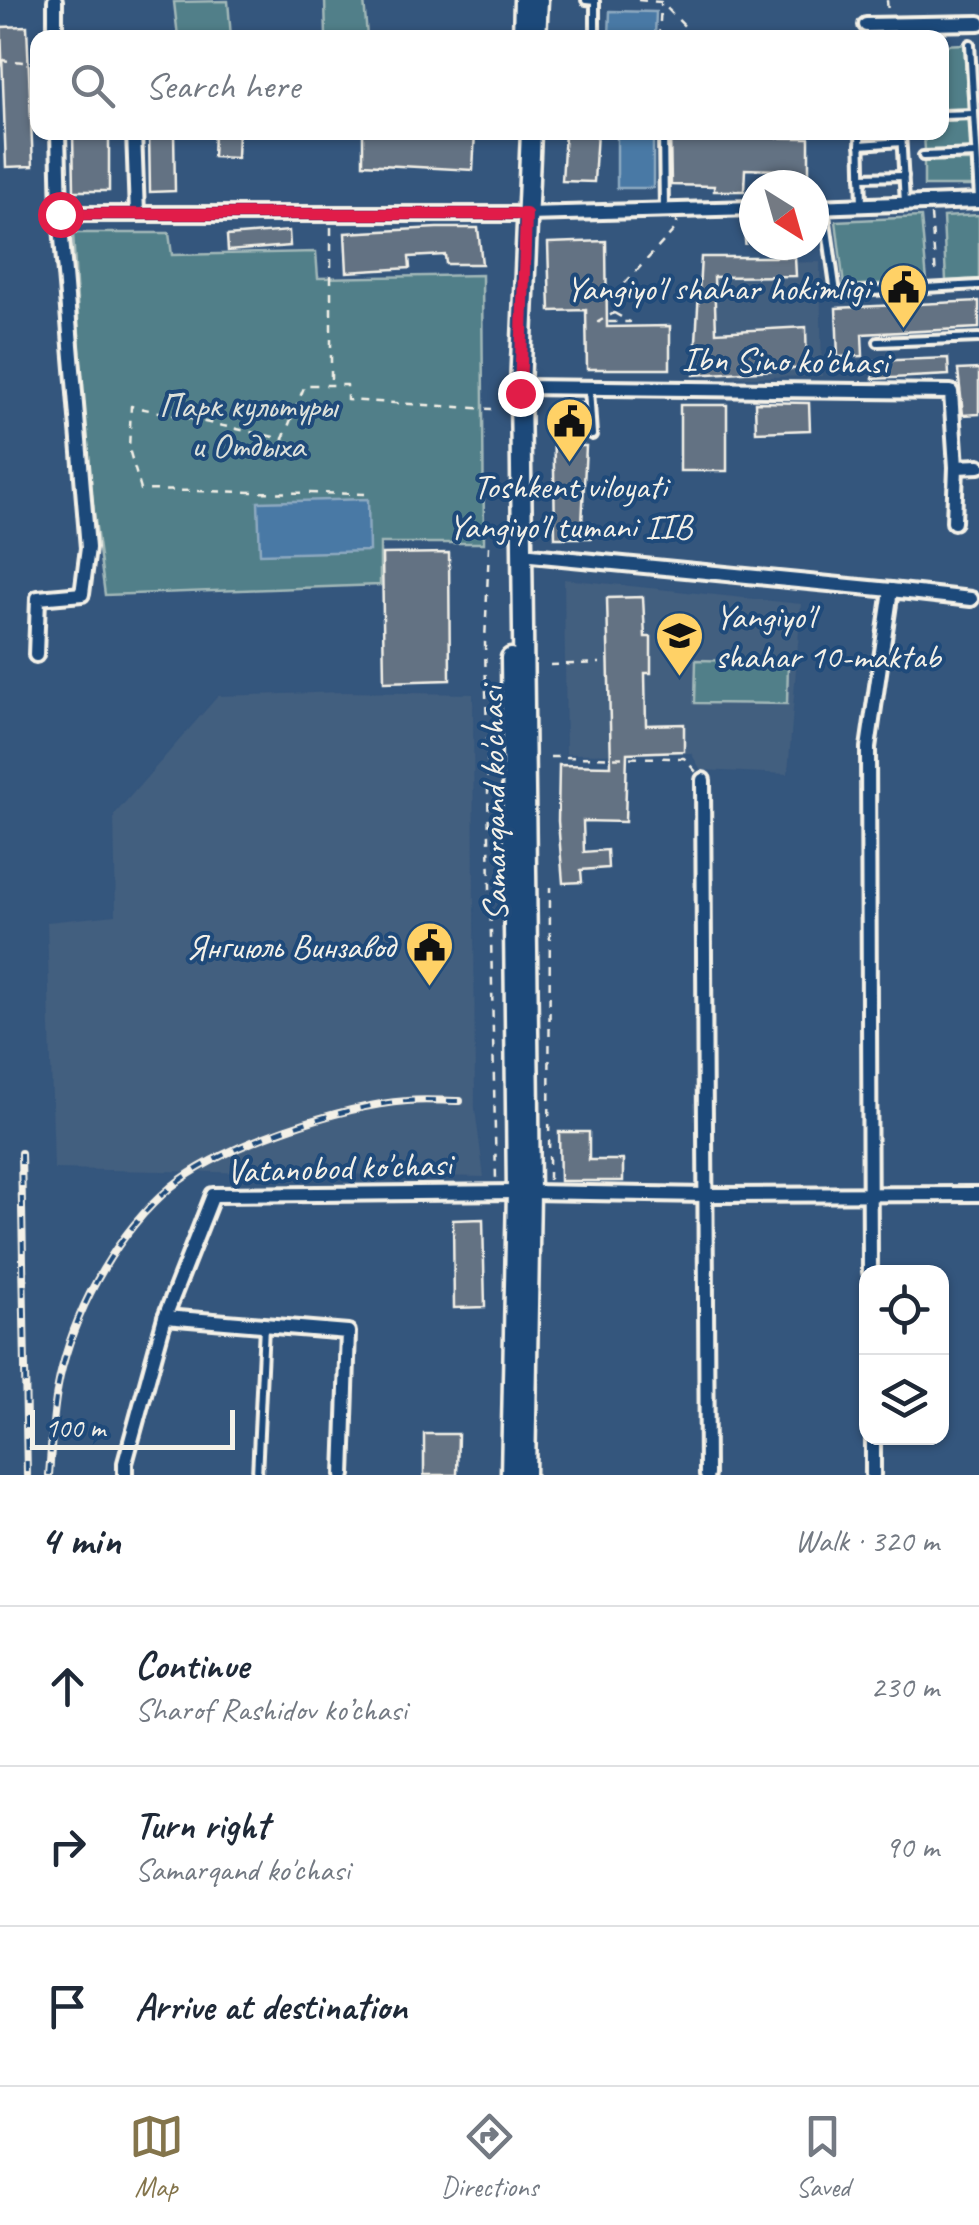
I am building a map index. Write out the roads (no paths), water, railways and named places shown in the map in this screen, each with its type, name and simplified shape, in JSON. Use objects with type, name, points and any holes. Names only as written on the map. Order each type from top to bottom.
[{"type":"main road","points":[[523,30],[524,0]]},
{"type":"main road","points":[[536,30],[538,0]]},
{"type":"main road","name":"Samarqand ko'chasi","points":[[515,554],[520,387],[519,140]]},
{"type":"main road","name":"Samarqand ko'chasi","points":[[526,1475],[532,1192],[515,554],[521,214],[530,140]]},
{"type":"main road","name":"Samarqand ko'chasi","points":[[511,1475],[532,1192]]},
{"type":"street","points":[[55,0],[55,30]]},
{"type":"street","points":[[866,25],[979,23]]},
{"type":"street","points":[[36,655],[38,598],[82,594],[88,548],[60,214],[58,140]]},
{"type":"street","points":[[134,140],[136,214]]},
{"type":"street","points":[[829,207],[979,201]]},
{"type":"street","points":[[60,214],[521,214],[739,209]]},
{"type":"street","name":"Ibn Sino ko'chasi","points":[[520,387],[951,392],[956,467]]},
{"type":"street","points":[[954,522],[956,467],[979,466]]},
{"type":"street","points":[[515,554],[970,599]]},
{"type":"street","points":[[870,1265],[868,748],[891,590]]},
{"type":"street","points":[[703,780],[707,1475]]},
{"type":"street","name":"Vatanobod ko'chasi","points":[[124,1475],[165,1317],[213,1195],[979,1194]]},
{"type":"street","points":[[165,1317],[348,1332],[343,1475]]},
{"type":"street","points":[[873,1445],[874,1475]]},
{"type":"lane","points":[[586,0],[595,0],[595,30]]},
{"type":"lane","points":[[970,44],[979,201]]},
{"type":"lane","points":[[949,116],[974,114]]},
{"type":"lane","points":[[663,140],[664,211]]},
{"type":"lane","points":[[860,140],[862,206]]},
{"type":"lane","points":[[860,146],[902,142],[905,204]]},
{"type":"lane","points":[[923,156],[976,154]]},
{"type":"lane","points":[[861,178],[904,176]]},
{"type":"lane","points":[[829,258],[836,293],[979,285]]},
{"type":"lane","points":[[878,342],[979,338]]},
{"type":"lane","points":[[589,388],[592,434]]},
{"type":"lane","points":[[257,1475],[264,1325]]},
{"type":"railway","points":[[49,1475],[59,1381],[79,1318],[118,1247],[171,1187],[220,1157],[317,1119],[380,1104],[460,1101]]},
{"type":"railway","points":[[21,1153],[27,1475]]},
{"type":"place","name":"Yangiyo'l shahar hokimligi","points":[[904,330]]},
{"type":"place","name":"Toshkent viloyati Yangiyo'l tumani IIB","points":[[570,464]]},
{"type":"place","name":"Yangiyo'l shahar 10-maktab","points":[[680,678]]},
{"type":"place","name":"Янгиюль Винзавод","points":[[430,988]]},
{"type":"park label","name":"Парк культуры и Отдыха","points":[[248,425]]}]
